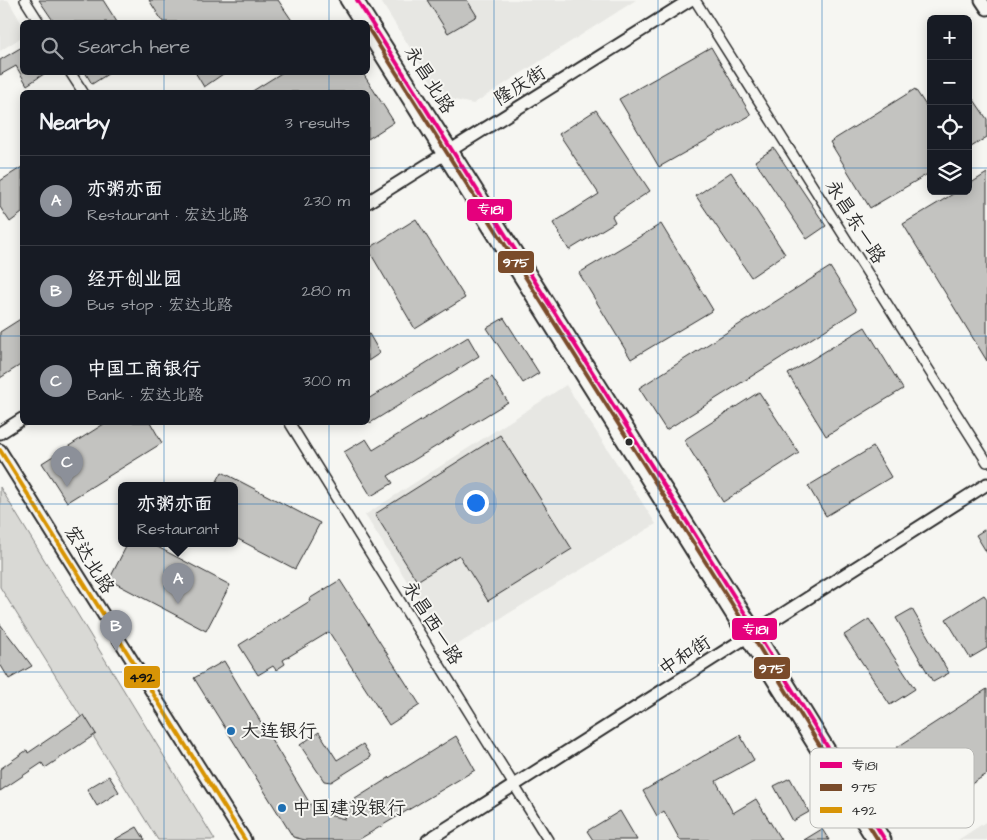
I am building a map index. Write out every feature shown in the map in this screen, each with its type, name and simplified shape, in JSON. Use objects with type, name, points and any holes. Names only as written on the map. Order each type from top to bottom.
[{"type":"street","points":[[25,0],[38,20]]},
{"type":"street","points":[[346,0],[359,20]]},
{"type":"street","name":"永昌北路","points":[[357,0],[369,20]]},
{"type":"street","name":"隆庆街","points":[[370,201],[690,0]]},
{"type":"street","name":"永昌东一路","points":[[695,0],[987,462]]},
{"type":"street","points":[[981,0],[987,9]]},
{"type":"street","name":"永昌北路","points":[[370,22],[447,152],[815,748]]},
{"type":"street","name":"永昌北路","points":[[370,38],[447,152],[756,631],[828,748]]},
{"type":"street","points":[[72,75],[82,90]]},
{"type":"street","points":[[0,433],[20,419]]},
{"type":"street","name":"永昌西一路","points":[[291,425],[548,840]]},
{"type":"street","name":"宏达北路","points":[[0,450],[245,840]]},
{"type":"street","name":"中和街","points":[[428,840],[987,484]]},
{"type":"street","name":"永昌北路","points":[[865,828],[873,840]]},
{"type":"street","name":"永昌北路","points":[[878,828],[885,840]]},
{"type":"shaded area","points":[[0,0],[8,0],[20,21],[20,38],[0,51]]},
{"type":"shaded area","points":[[380,0],[636,0],[473,104],[441,97]]},
{"type":"shaded area","points":[[566,385],[656,524],[450,649],[365,515]]},
{"type":"shaded area","points":[[0,487],[215,840],[158,840],[0,587]]},
{"type":"shaded area","points":[[987,821],[987,840],[958,840]]},
{"type":"building","points":[[39,0],[103,0],[116,20],[53,20]]},
{"type":"building","points":[[149,0],[278,0],[292,20],[162,20]]},
{"type":"building","points":[[427,0],[467,0],[477,16],[448,33]]},
{"type":"building","points":[[711,47],[751,115],[659,167],[619,99]]},
{"type":"building","points":[[20,48],[20,73],[16,66],[0,75],[0,60]]},
{"type":"building","points":[[21,75],[42,75],[27,85]]},
{"type":"building","points":[[87,75],[106,75],[92,84]]},
{"type":"building","points":[[197,75],[222,75],[204,87]]},
{"type":"building","points":[[278,75],[364,75],[394,122],[370,138],[370,90],[254,90]]},
{"type":"building","points":[[915,89],[927,107],[927,174],[870,208],[830,142]]},
{"type":"building","points":[[972,97],[987,119],[987,137],[972,146]]},
{"type":"building","points":[[596,110],[650,191],[612,216],[615,222],[569,250],[553,223],[599,194],[559,134]]},
{"type":"building","points":[[774,148],[826,226],[807,239],[755,161]]},
{"type":"building","points":[[20,168],[20,214],[10,222],[0,207],[0,181]]},
{"type":"building","points":[[731,172],[785,254],[751,277],[696,196]]},
{"type":"building","points":[[987,173],[987,361],[903,224],[951,195],[972,195],[972,182]]},
{"type":"building","points":[[416,219],[465,298],[415,329],[370,252],[370,248]]},
{"type":"building","points":[[661,224],[713,310],[631,359],[579,273]]},
{"type":"building","points":[[830,267],[857,310],[666,430],[639,388]]},
{"type":"building","points":[[504,318],[539,373],[523,383],[487,328]]},
{"type":"building","points":[[20,319],[20,365],[0,378],[0,332]]},
{"type":"building","points":[[865,327],[903,389],[826,436],[788,374]]},
{"type":"building","points":[[370,336],[380,353],[370,360]]},
{"type":"building","points":[[468,337],[479,356],[370,423],[370,398]]},
{"type":"building","points":[[492,377],[508,402],[388,476],[393,483],[371,496],[344,452],[366,439],[373,450]]},
{"type":"building","points":[[759,392],[799,453],[723,502],[684,440]]},
{"type":"building","points":[[102,425],[152,425],[162,443],[67,502],[42,463]]},
{"type":"building","points":[[500,435],[572,549],[488,601],[459,555],[417,581],[375,514]]},
{"type":"building","points":[[873,447],[891,477],[826,516],[808,486]]},
{"type":"building","points":[[222,472],[320,523],[295,569],[238,539],[238,482],[217,482]]},
{"type":"building","points":[[987,528],[987,553],[976,535]]},
{"type":"building","points":[[126,547],[158,547],[230,585],[206,631],[109,580]]},
{"type":"building","points":[[340,580],[420,705],[389,725],[329,632],[283,660],[285,664],[276,670],[273,666],[258,675],[239,645]]},
{"type":"building","points":[[984,595],[987,599],[987,648],[970,658],[946,619]]},
{"type":"building","points":[[912,609],[949,673],[933,682],[896,618]]},
{"type":"building","points":[[869,619],[915,689],[890,705],[844,635]]},
{"type":"building","points":[[0,624],[32,666],[9,679],[0,664]]},
{"type":"building","points":[[224,661],[315,812],[345,819],[339,809],[456,736],[475,770],[358,840],[305,840],[293,837],[194,678]]},
{"type":"building","points":[[987,689],[987,774],[974,782],[974,748],[896,748]]},
{"type":"building","points":[[84,715],[96,734],[45,768],[42,763],[0,791],[0,769],[27,750],[28,753]]},
{"type":"building","points":[[319,732],[337,760],[363,744],[371,757],[331,782],[324,781],[300,745]]},
{"type":"building","points":[[740,735],[754,760],[716,781],[733,813],[756,799],[781,840],[680,840],[664,811],[657,816],[643,791]]},
{"type":"building","points":[[109,776],[119,792],[97,806],[87,789]]},
{"type":"building","points":[[790,778],[809,812],[793,821],[774,786]]},
{"type":"building","points":[[620,811],[637,840],[593,840],[587,831]]},
{"type":"building","points":[[137,827],[145,840],[114,840]]},
{"type":"building","points":[[822,829],[829,840],[804,840]]},
{"type":"transit line","name":"专181","points":[[357,0],[370,20]]},
{"type":"transit line","name":"专181","points":[[370,21],[828,748]]},
{"type":"transit line","name":"975","points":[[370,31],[821,748]]},
{"type":"transit line","name":"492","points":[[0,450],[245,840]]},
{"type":"transit line","name":"975","points":[[871,828],[878,840]]},
{"type":"transit line","name":"专181","points":[[878,828],[885,840]]},
{"type":"place","name":"中国工商银行","points":[[67,487]]},
{"type":"place","name":"亦粥亦面","points":[[178,604]]},
{"type":"place","name":"经开创业园","points":[[116,651]]},
{"type":"place","name":"大连银行","points":[[231,731]]},
{"type":"place","name":"中国建设银行","points":[[282,808]]}]
